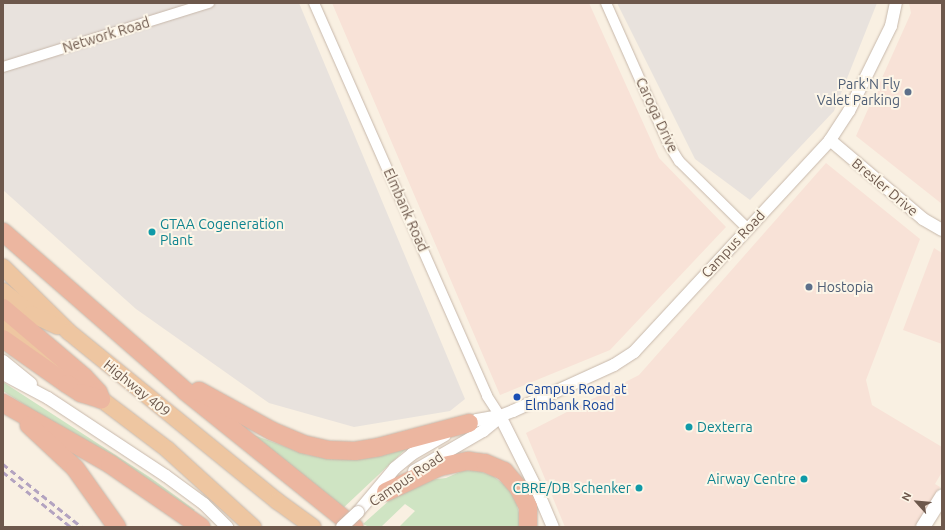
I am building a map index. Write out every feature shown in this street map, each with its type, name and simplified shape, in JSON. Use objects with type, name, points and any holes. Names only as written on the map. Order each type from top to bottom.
[{"type":"highway","points":[[3,232],[146,356],[184,391],[356,519]]},
{"type":"highway","name":"Highway 409","points":[[3,267],[69,332],[277,501]]},
{"type":"highway","points":[[3,291],[31,314],[69,332]]},
{"type":"highway","points":[[3,308],[84,377],[98,392],[101,399]]},
{"type":"highway","name":"Highway 409","points":[[3,325],[168,450],[253,527]]},
{"type":"highway","points":[[3,339],[81,393],[101,399]]},
{"type":"highway","points":[[146,356],[248,420],[314,448],[355,451],[469,423]]},
{"type":"highway","points":[[4,403],[74,468],[117,527]]},
{"type":"highway","points":[[4,403],[110,464],[201,527]]},
{"type":"highway","points":[[386,492],[440,467],[468,461],[485,463],[508,475],[521,490],[528,508],[528,527]]},
{"type":"highway","points":[[277,501],[302,527]]},
{"type":"highway","points":[[277,501],[313,527]]},
{"type":"main road","points":[[923,527],[942,497]]},
{"type":"street","name":"Network Road","points":[[3,67],[209,3]]},
{"type":"street","name":"Elmbank Road","points":[[314,3],[487,396],[500,416]]},
{"type":"street","name":"Caroga Drive","points":[[606,3],[669,145],[679,161],[748,229]]},
{"type":"street","name":"Campus Road","points":[[356,519],[382,480],[412,454],[469,423],[500,416],[614,365],[634,352],[830,140],[849,111],[891,26],[896,3]]},
{"type":"street","name":"Bresler Drive","points":[[830,140],[923,219],[942,230]]},
{"type":"street","points":[[3,361],[48,398],[187,491],[227,527]]},
{"type":"street","points":[[3,374],[48,398]]},
{"type":"street","name":"Campus Road","points":[[356,519],[386,492],[417,469],[483,431],[500,416]]},
{"type":"street","points":[[500,416],[538,492],[553,527]]},
{"type":"street","points":[[342,527],[356,519]]},
{"type":"shaded area","points":[[3,3],[299,3],[465,399],[450,411],[354,427],[269,403],[136,309],[3,190]]},
{"type":"shaded area","points":[[332,3],[589,3],[659,158],[726,227],[610,350],[500,395]]},
{"type":"shaded area","points":[[617,3],[877,3],[834,111],[750,200],[695,159]]},
{"type":"shaded area","name":"Park'N Fly Valet Parking","points":[[909,3],[942,3],[942,204],[856,136],[911,13]]},
{"type":"shaded area","points":[[826,163],[920,239],[866,380],[872,405],[942,447],[942,472],[935,484],[940,487],[915,527],[565,527],[526,433],[639,375]]},
{"type":"shaded area","points":[[934,248],[942,253],[942,344],[903,330]]},
{"type":"green space","points":[[3,382],[151,478],[195,510],[192,512],[3,391]]},
{"type":"green space","points":[[243,431],[308,455],[354,460],[407,448],[341,510]]},
{"type":"green space","points":[[464,470],[479,471],[493,476],[506,486],[515,498],[519,513],[519,527],[399,527],[415,511],[405,504],[381,527],[369,527],[363,524],[392,498],[429,480],[446,478]]},
{"type":"railway","points":[[3,464],[82,527]]},
{"type":"railway","points":[[3,472],[71,527]]},
{"type":"place","name":"Park'N Fly Valet Parking","points":[[908,92]]},
{"type":"place","name":"GTAA Cogeneration Plant","points":[[152,232]]},
{"type":"place","name":"Hostopia","points":[[809,287]]},
{"type":"place","name":"Campus Road at Elmbank Road","points":[[517,397]]},
{"type":"place","name":"Dexterra","points":[[689,427]]},
{"type":"place","name":"Airway Centre","points":[[804,479]]},
{"type":"place","name":"CBRE/DB Schenker","points":[[639,488]]}]
